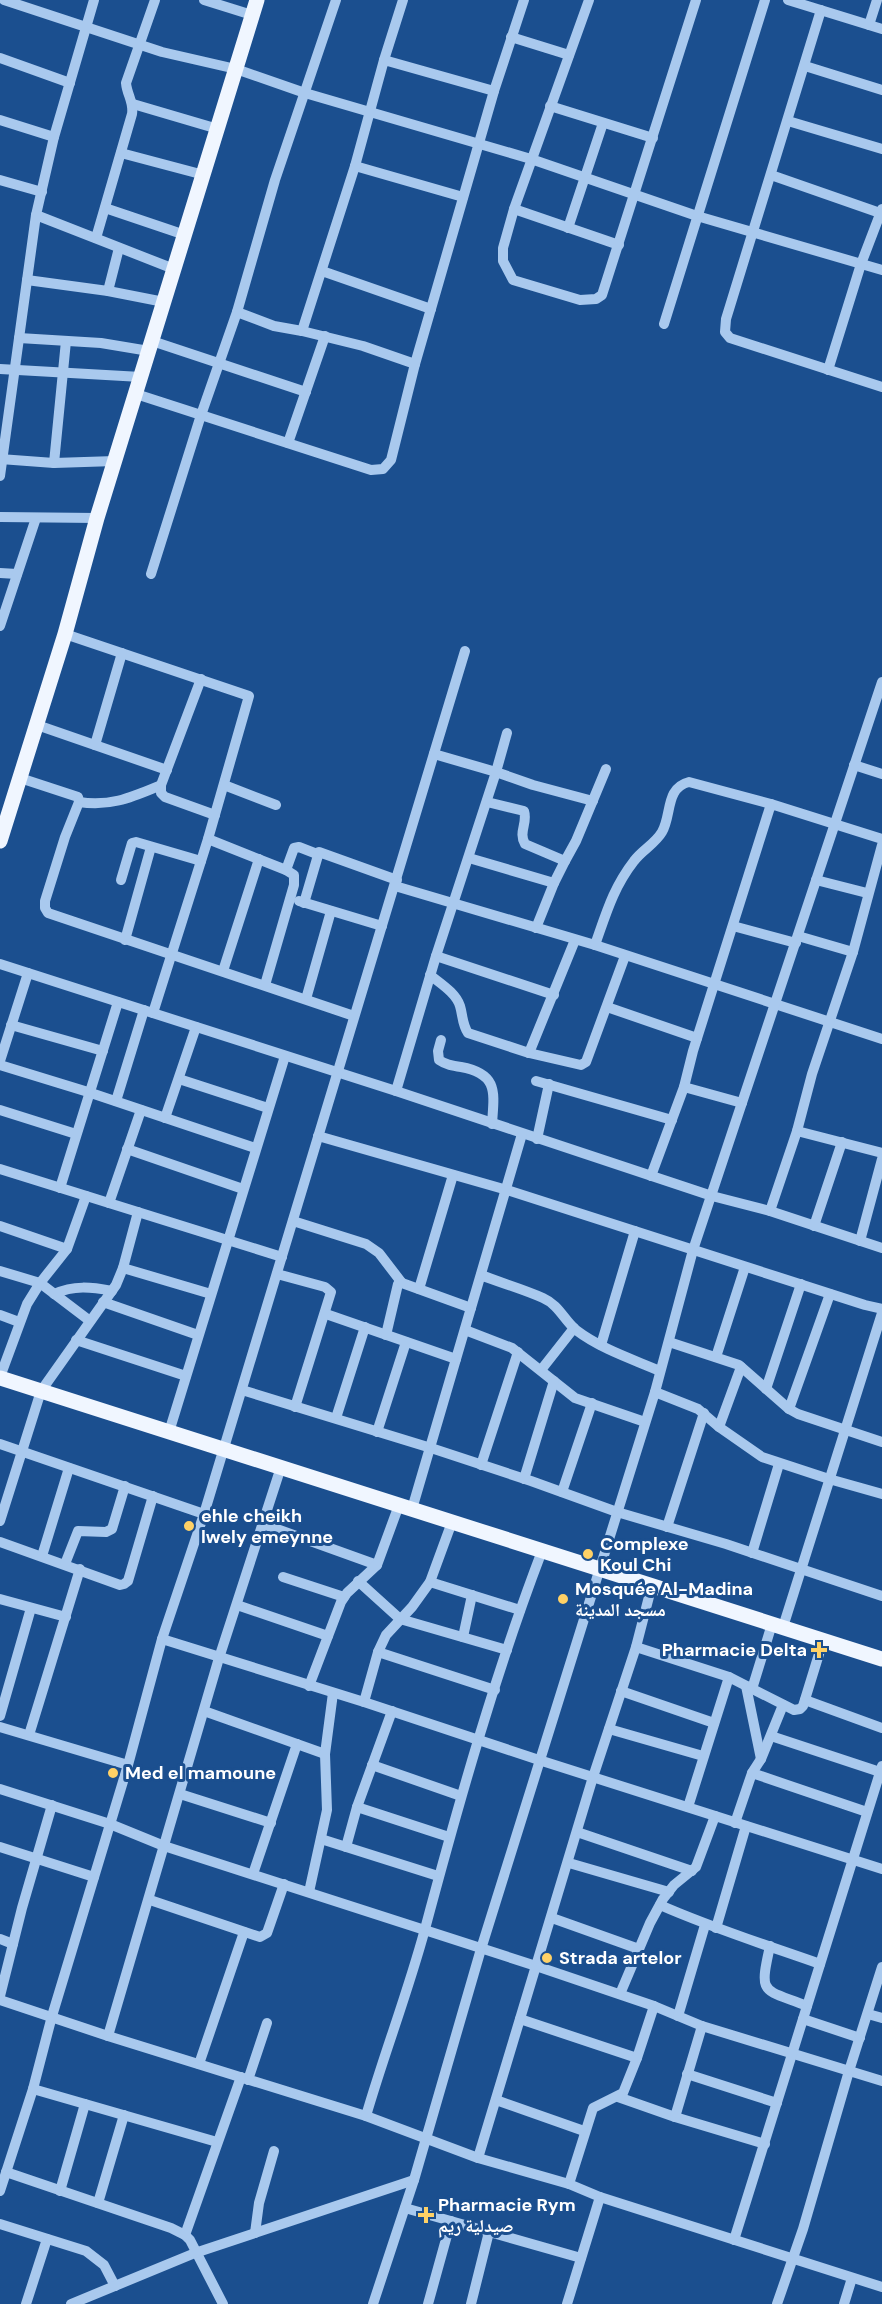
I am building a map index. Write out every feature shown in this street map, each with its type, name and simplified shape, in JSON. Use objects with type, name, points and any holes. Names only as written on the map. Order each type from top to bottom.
[{"type":"main road","points":[[0,841],[257,0]]},
{"type":"main road","points":[[0,1377],[882,1659]]},
{"type":"street","points":[[4,0],[140,44],[200,62],[236,69],[305,93],[479,143],[697,216],[882,270]]},
{"type":"street","points":[[0,476],[36,215],[54,137],[94,0]]},
{"type":"street","points":[[96,238],[133,104],[126,83],[155,0]]},
{"type":"street","points":[[204,0],[252,15]]},
{"type":"street","points":[[151,574],[201,415],[237,312],[275,180],[336,0]]},
{"type":"street","points":[[303,330],[355,166],[403,0]]},
{"type":"street","points":[[136,394],[371,470],[383,469],[391,460],[415,363],[494,91],[524,0]]},
{"type":"street","points":[[588,0],[531,159],[503,248],[504,261],[513,280],[580,300],[596,299],[602,295],[696,0]]},
{"type":"street","points":[[664,324],[765,0]]},
{"type":"street","points":[[788,0],[882,29]]},
{"type":"street","points":[[869,25],[877,0]]},
{"type":"street","points":[[821,10],[726,319],[725,332],[730,338],[882,387]]},
{"type":"street","points":[[511,37],[569,55]]},
{"type":"street","points":[[0,58],[70,83]]},
{"type":"street","points":[[384,60],[494,91]]},
{"type":"street","points":[[805,66],[882,90]]},
{"type":"street","points":[[133,104],[218,129]]},
{"type":"street","points":[[550,106],[653,138]]},
{"type":"street","points":[[0,120],[54,137]]},
{"type":"street","points":[[788,121],[882,149]]},
{"type":"street","points":[[568,228],[603,123]]},
{"type":"street","points":[[121,153],[204,175]]},
{"type":"street","points":[[355,166],[463,197]]},
{"type":"street","points":[[771,175],[881,211],[861,264],[828,370]]},
{"type":"street","points":[[0,180],[42,192]]},
{"type":"street","points":[[105,208],[185,235]]},
{"type":"street","points":[[514,209],[619,245]]},
{"type":"street","points":[[36,215],[174,269]]},
{"type":"street","points":[[108,291],[119,248]]},
{"type":"street","points":[[322,271],[431,309]]},
{"type":"street","points":[[27,280],[108,291],[164,302]]},
{"type":"street","points":[[237,312],[274,326],[303,330],[415,363]]},
{"type":"street","points":[[288,443],[325,336]]},
{"type":"street","points":[[19,338],[151,346],[219,364],[306,392]]},
{"type":"street","points":[[54,463],[66,341]]},
{"type":"street","points":[[0,369],[141,376]]},
{"type":"street","points":[[1,459],[54,463],[115,461]]},
{"type":"street","points":[[0,517],[97,518]]},
{"type":"street","points":[[0,626],[36,518]]},
{"type":"street","points":[[0,573],[17,574]]},
{"type":"street","points":[[65,634],[249,696],[208,839],[171,956],[116,1101]]},
{"type":"street","points":[[0,2191],[33,2089],[52,2016],[128,1765],[162,1639],[224,1449],[465,651]]},
{"type":"street","points":[[95,745],[122,653]]},
{"type":"street","points":[[201,679],[161,785],[161,793],[165,797],[215,815]]},
{"type":"street","points":[[373,2304],[414,2180],[481,1949],[655,1392],[693,1250],[882,682]]},
{"type":"street","points":[[37,725],[167,770]]},
{"type":"street","points":[[396,1091],[430,975],[487,802],[507,733]]},
{"type":"street","points":[[434,754],[593,801]]},
{"type":"street","points":[[854,765],[882,774]]},
{"type":"street","points":[[536,928],[606,769]]},
{"type":"street","points":[[20,778],[75,795],[79,802]]},
{"type":"street","points":[[595,945],[616,886],[639,855],[657,840],[664,828],[672,795],[682,783],[688,782],[771,804],[882,839]]},
{"type":"street","points":[[79,802],[111,803],[161,785]]},
{"type":"street","points":[[224,785],[276,805]]},
{"type":"street","points":[[79,802],[65,837],[45,908],[48,914],[354,1016]]},
{"type":"street","points":[[487,802],[524,811],[526,815],[521,834],[525,844],[565,861]]},
{"type":"street","points":[[651,1176],[684,1087],[697,1038],[771,804]]},
{"type":"street","points":[[208,839],[294,875],[294,885],[264,985]]},
{"type":"street","points":[[121,880],[132,843],[136,842],[201,861]]},
{"type":"street","points":[[770,1211],[797,1131],[812,1074],[853,952],[867,893],[882,845]]},
{"type":"street","points":[[125,940],[151,847]]},
{"type":"street","points":[[286,870],[294,848],[299,847],[317,855]]},
{"type":"street","points":[[304,903],[317,855],[322,852],[396,883],[454,903],[715,983],[882,1039]]},
{"type":"street","points":[[469,858],[554,883]]},
{"type":"street","points":[[223,971],[259,859]]},
{"type":"street","points":[[816,880],[867,893]]},
{"type":"street","points":[[290,898],[382,926]]},
{"type":"street","points":[[306,999],[331,911]]},
{"type":"street","points":[[733,926],[853,952]]},
{"type":"street","points":[[529,1053],[575,940]]},
{"type":"street","points":[[436,956],[554,995]]},
{"type":"street","points":[[430,975],[446,988],[459,1004],[463,1026],[468,1033],[529,1053],[581,1065],[586,1062],[625,956]]},
{"type":"street","points":[[0,964],[338,1072],[712,1196],[770,1211],[882,1248]]},
{"type":"street","points":[[28,973],[0,1063],[255,1148]]},
{"type":"street","points":[[60,1188],[88,1092],[118,1002]]},
{"type":"street","points":[[607,1007],[697,1038]]},
{"type":"street","points":[[11,1025],[103,1051]]},
{"type":"street","points":[[165,1118],[196,1027]]},
{"type":"street","points":[[441,1040],[438,1051],[439,1060],[445,1064],[475,1069],[486,1078],[494,1091],[492,1124]]},
{"type":"street","points":[[169,1432],[285,1056]]},
{"type":"street","points":[[179,1079],[268,1108]]},
{"type":"street","points":[[536,1081],[672,1120]]},
{"type":"street","points":[[537,1139],[549,1084]]},
{"type":"street","points":[[684,1087],[742,1103]]},
{"type":"street","points":[[0,1110],[76,1134]]},
{"type":"street","points":[[109,1203],[141,1110]]},
{"type":"street","points":[[797,1131],[882,1153]]},
{"type":"street","points":[[309,1686],[344,1597],[377,1565],[406,1507],[431,1448],[522,1134]]},
{"type":"street","points":[[318,1136],[507,1190],[882,1311],[800,1569],[778,1625],[749,1687],[761,1759]]},
{"type":"street","points":[[814,1226],[842,1142]]},
{"type":"street","points":[[127,1149],[243,1189]]},
{"type":"street","points":[[860,1241],[882,1159]]},
{"type":"street","points":[[0,1169],[282,1257]]},
{"type":"street","points":[[419,1289],[453,1174]]},
{"type":"street","points":[[0,1377],[19,1322],[40,1283],[67,1250],[86,1196]]},
{"type":"street","points":[[0,1521],[41,1391],[112,1290],[123,1268],[138,1212]]},
{"type":"street","points":[[292,1221],[366,1244],[379,1253],[402,1283],[471,1308]]},
{"type":"street","points":[[0,1226],[67,1250]]},
{"type":"street","points":[[601,1345],[635,1231]]},
{"type":"street","points":[[716,1357],[746,1267]]},
{"type":"street","points":[[123,1268],[211,1294]]},
{"type":"street","points":[[0,1271],[40,1283],[90,1321]]},
{"type":"street","points":[[277,1274],[330,1289],[331,1297],[326,1314],[295,1407]]},
{"type":"street","points":[[481,1275],[544,1298],[556,1306],[574,1328],[601,1345],[660,1371]]},
{"type":"street","points":[[386,1335],[396,1287],[402,1283]]},
{"type":"street","points":[[766,1389],[801,1284]]},
{"type":"street","points":[[54,1294],[67,1288],[88,1287],[112,1290]]},
{"type":"street","points":[[789,1409],[830,1294]]},
{"type":"street","points":[[103,1302],[198,1335]]},
{"type":"street","points":[[326,1314],[456,1359]]},
{"type":"street","points":[[0,1316],[19,1322]]},
{"type":"street","points":[[336,1418],[365,1327]]},
{"type":"street","points":[[541,1370],[574,1328]]},
{"type":"street","points":[[465,1330],[504,1344],[518,1352],[575,1398],[645,1422]]},
{"type":"street","points":[[76,1340],[186,1376]]},
{"type":"street","points":[[669,1341],[741,1367],[789,1409],[798,1414],[882,1442]]},
{"type":"street","points":[[377,1432],[406,1342]]},
{"type":"street","points":[[481,1465],[518,1352]]},
{"type":"street","points":[[719,1427],[741,1367]]},
{"type":"street","points":[[524,1479],[554,1381]]},
{"type":"street","points":[[242,1390],[431,1448],[617,1512],[882,1596]]},
{"type":"street","points":[[655,1392],[698,1409],[750,1450],[778,1464],[882,1494]]},
{"type":"street","points":[[561,1492],[592,1403]]},
{"type":"street","points":[[667,1527],[704,1413]]},
{"type":"street","points":[[0,1444],[204,1514]]},
{"type":"street","points":[[752,1553],[778,1464]]},
{"type":"street","points":[[108,2036],[150,1900],[219,1658],[281,1467]]},
{"type":"street","points":[[42,1556],[69,1468]]},
{"type":"street","points":[[65,1564],[78,1531],[106,1532],[112,1529],[125,1486]]},
{"type":"street","points":[[0,1542],[120,1585],[124,1584],[128,1581],[153,1496]]},
{"type":"street","points":[[364,1702],[378,1652],[386,1635],[412,1607],[430,1582],[452,1522]]},
{"type":"street","points":[[263,1524],[377,1565]]},
{"type":"street","points":[[366,2116],[424,1930],[478,1738],[542,1551]]},
{"type":"street","points":[[29,1735],[80,1569]]},
{"type":"street","points":[[283,1577],[344,1597]]},
{"type":"street","points":[[358,1581],[400,1619],[507,1650]]},
{"type":"street","points":[[430,1582],[520,1610]]},
{"type":"street","points":[[478,2158],[569,1863],[593,1777],[636,1647],[652,1585]]},
{"type":"street","points":[[463,1637],[472,1595]]},
{"type":"street","points":[[0,1599],[66,1617]]},
{"type":"street","points":[[237,1605],[328,1636]]},
{"type":"street","points":[[0,1716],[31,1608]]},
{"type":"street","points":[[162,1639],[478,1738],[539,1760],[882,1869]]},
{"type":"street","points":[[636,1647],[729,1677],[794,1710],[800,1709],[805,1701],[823,1641]]},
{"type":"street","points":[[378,1652],[495,1690]]},
{"type":"street","points":[[688,1807],[729,1677]]},
{"type":"street","points":[[621,1691],[714,1723]]},
{"type":"street","points":[[309,1892],[327,1810],[325,1754],[333,1692]]},
{"type":"street","points":[[805,1701],[882,1728]]},
{"type":"street","points":[[678,2016],[710,1927],[741,1824],[752,1773],[761,1759],[783,1705]]},
{"type":"street","points":[[204,1711],[325,1754]]},
{"type":"street","points":[[346,1846],[357,1807],[392,1711]]},
{"type":"street","points":[[0,1727],[128,1765]]},
{"type":"street","points":[[609,1729],[703,1756]]},
{"type":"street","points":[[734,2240],[881,1769],[771,1736]]},
{"type":"street","points":[[253,1874],[297,1744]]},
{"type":"street","points":[[372,1765],[461,1796]]},
{"type":"street","points":[[752,1773],[867,1812]]},
{"type":"street","points":[[0,1789],[110,1824],[164,1846],[620,1994],[702,2026],[882,2081]]},
{"type":"street","points":[[180,1794],[271,1823]]},
{"type":"street","points":[[52,1805],[0,1998],[108,2036],[366,2116],[478,2158],[569,2184],[600,2197],[882,2287]]},
{"type":"street","points":[[357,1807],[449,1837]]},
{"type":"street","points":[[620,1994],[660,1905],[669,1892],[696,1867],[715,1816]]},
{"type":"street","points":[[577,1832],[692,1871]]},
{"type":"street","points":[[321,1839],[438,1876]]},
{"type":"street","points":[[0,1847],[94,1877]]},
{"type":"street","points":[[569,1863],[669,1892]]},
{"type":"street","points":[[150,1900],[260,1936],[267,1933],[284,1884]]},
{"type":"street","points":[[660,1905],[710,1927],[820,1964]]},
{"type":"street","points":[[552,1918],[639,1949]]},
{"type":"street","points":[[199,2064],[244,1932]]},
{"type":"street","points":[[0,1939],[13,1944]]},
{"type":"street","points":[[770,1946],[763,1978],[764,1984],[772,1992],[807,2006]]},
{"type":"street","points":[[777,2304],[793,2259],[882,1967]]},
{"type":"street","points":[[569,2184],[593,2108],[623,2093],[654,2006]]},
{"type":"street","points":[[868,2014],[882,2018]]},
{"type":"street","points":[[520,2019],[637,2058]]},
{"type":"street","points":[[802,2019],[860,2038]]},
{"type":"street","points":[[185,2235],[217,2142],[267,2023]]},
{"type":"street","points":[[675,2117],[702,2026]]},
{"type":"street","points":[[687,2073],[777,2103]]},
{"type":"street","points":[[33,2089],[217,2142]]},
{"type":"street","points":[[618,2097],[765,2144]]},
{"type":"street","points":[[496,2100],[584,2131]]},
{"type":"street","points":[[60,2191],[85,2104]]},
{"type":"street","points":[[98,2203],[124,2115]]},
{"type":"street","points":[[255,2233],[259,2203],[274,2151]]},
{"type":"street","points":[[6,2172],[185,2235],[219,2303]]},
{"type":"street","points":[[71,2304],[195,2253],[414,2180]]},
{"type":"street","points":[[567,2304],[600,2197]]},
{"type":"street","points":[[405,2208],[581,2258]]},
{"type":"street","points":[[428,2304],[451,2221]]},
{"type":"street","points":[[0,2224],[86,2251],[104,2265],[115,2286]]},
{"type":"street","points":[[471,2304],[489,2232]]},
{"type":"street","points":[[26,2304],[47,2239]]},
{"type":"street","points":[[844,2304],[852,2278]]},
{"type":"place","name":"ehle cheikh lwely emeynne","points":[[189,1526]]},
{"type":"place","name":"Complexe Koul Chi","points":[[588,1554]]},
{"type":"place","name":"Mosquée Al-Madina مسجد المدينة","points":[[563,1599]]},
{"type":"place","name":"Pharmacie Delta","points":[[819,1650]]},
{"type":"place","name":"Med el mamoune","points":[[113,1773]]},
{"type":"place","name":"Strada artelor","points":[[547,1958]]},
{"type":"place","name":"Pharmacie Rym صيدلية ريم","points":[[426,2215]]}]
